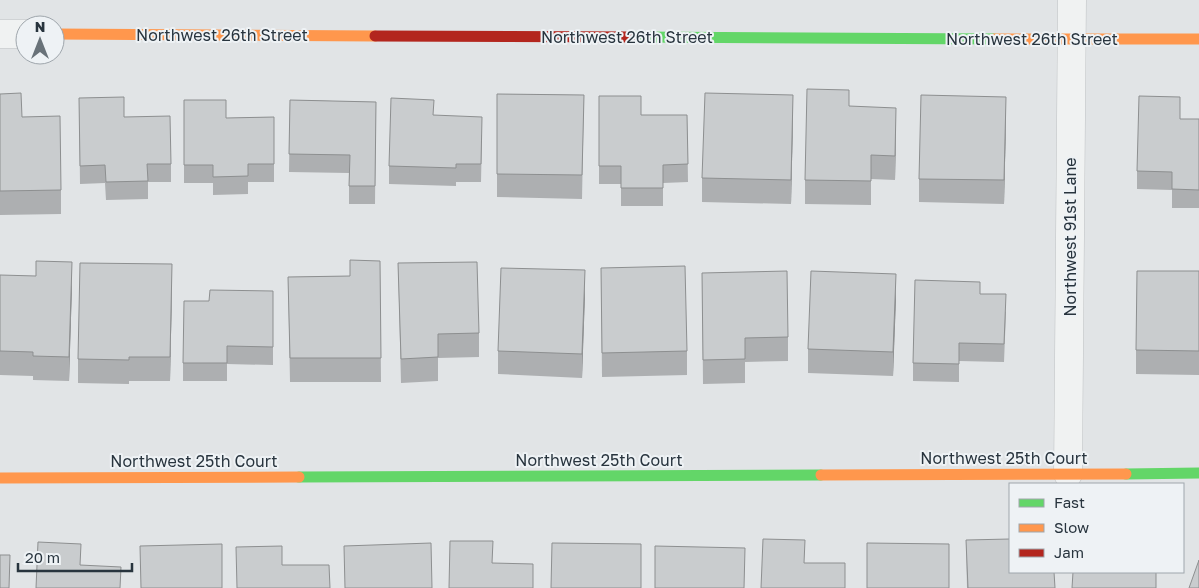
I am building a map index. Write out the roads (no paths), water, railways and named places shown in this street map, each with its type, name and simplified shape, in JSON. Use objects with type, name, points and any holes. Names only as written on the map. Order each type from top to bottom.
[{"type":"street","name":"Northwest 91st Lane","points":[[1068,474],[1072,0]]},
{"type":"street","points":[[0,34],[15,34]]},
{"type":"street","name":"Northwest 26th Street","points":[[65,34],[1199,39]]},
{"type":"street","name":"Northwest 25th Court","points":[[0,478],[1199,473]]}]
